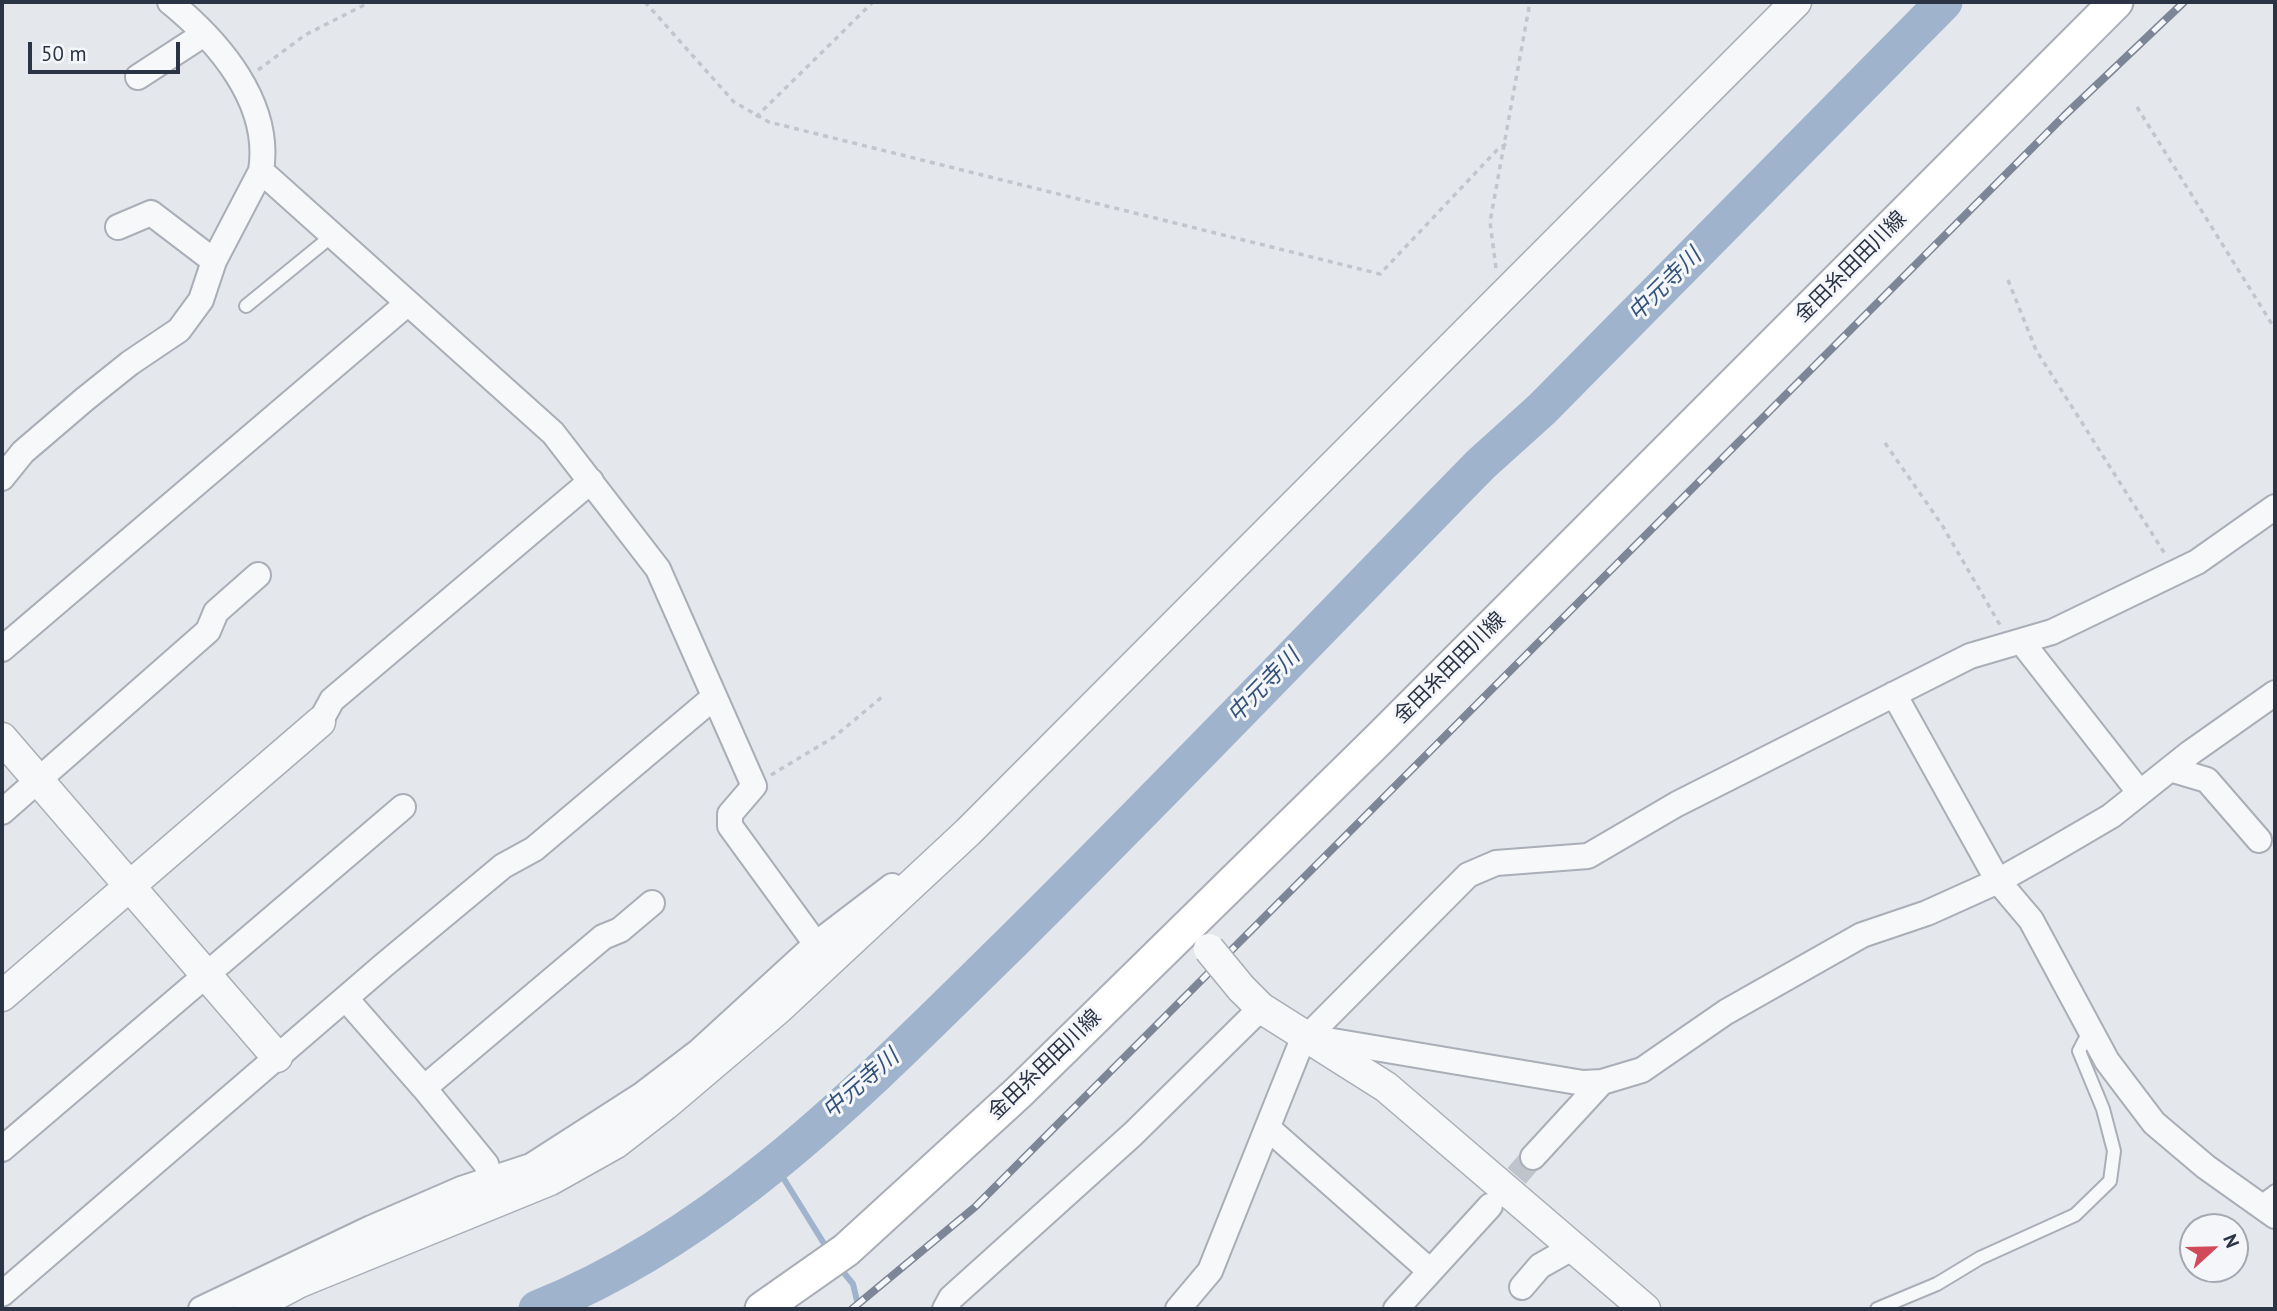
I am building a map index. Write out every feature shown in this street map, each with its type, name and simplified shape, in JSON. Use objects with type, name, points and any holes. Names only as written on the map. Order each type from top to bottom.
[{"type":"main road","name":"金田糸田田川線","points":[[762,1309],[846,1250],[1019,1092],[1199,937],[1379,739],[2116,2]]},
{"type":"street","points":[[2,478],[23,452],[85,399],[179,330],[201,300],[214,261],[261,171],[264,156],[258,118],[242,82],[204,34],[170,2]]},
{"type":"street","points":[[248,1309],[300,1282],[550,1180],[616,1143],[778,1009],[923,876],[1796,2]]},
{"type":"street","points":[[138,77],[204,34]]},
{"type":"street","points":[[261,171],[553,433],[658,569],[754,786],[730,814],[730,826],[816,944]]},
{"type":"street","points":[[118,227],[151,213],[214,261]]},
{"type":"street","points":[[2,649],[408,303]]},
{"type":"street","points":[[2,996],[320,722],[332,700],[591,481]]},
{"type":"street","points":[[1308,1037],[1468,875],[1496,863],[1588,856],[1677,804],[1970,656],[2052,632],[2197,562],[2271,516]]},
{"type":"street","points":[[2,812],[208,631],[216,611],[258,575]]},
{"type":"street","points":[[2016,642],[2140,793]]},
{"type":"street","points":[[1178,1309],[1210,1271],[1304,1036],[1583,1083],[1602,1083],[1642,1070],[1726,1012],[1862,935],[1927,913],[1998,881],[2111,816],[2170,769],[2275,693]]},
{"type":"street","points":[[1894,694],[1998,881],[2031,920],[2107,1061],[2154,1124],[2206,1167],[2270,1203]]},
{"type":"street","points":[[2,1294],[503,866],[534,849],[713,698]]},
{"type":"street","points":[[2,738],[277,1057]]},
{"type":"street","points":[[2170,769],[2207,780],[2259,840]]},
{"type":"street","points":[[2,1149],[403,807]]},
{"type":"street","points":[[201,1309],[371,1228],[461,1189],[531,1166],[643,1094],[698,1052],[816,944],[910,872],[923,876]]},
{"type":"street","points":[[424,1088],[603,937],[620,930],[652,903]]},
{"type":"street","points":[[1199,937],[1251,998],[1386,1087],[1645,1309]]},
{"type":"street","points":[[945,1309],[951,1298],[1133,1134],[1251,998]]},
{"type":"street","points":[[347,1000],[424,1088],[485,1164],[491,1179]]},
{"type":"street","points":[[1533,1157],[1602,1083]]},
{"type":"street","points":[[1269,1129],[1430,1271]]},
{"type":"street","points":[[1396,1309],[1490,1206]]},
{"type":"street","points":[[1522,1287],[1540,1266],[1572,1248]]},
{"type":"lane","points":[[246,306],[333,235]]},
{"type":"lane","points":[[1877,1309],[1937,1284],[1980,1258],[2075,1215],[2110,1181],[2114,1151],[2103,1109],[2078,1051],[2091,1027]]},
{"type":"path","points":[[242,82],[305,35],[370,2]]},
{"type":"path","points":[[645,2],[734,102],[756,117],[1380,274],[1506,144]]},
{"type":"path","points":[[756,117],[873,2]]},
{"type":"path","points":[[1496,270],[1490,222],[1530,2]]},
{"type":"path","points":[[2137,107],[2275,329]]},
{"type":"path","points":[[2008,280],[2036,350],[2177,572]]},
{"type":"path","points":[[1885,443],[1942,525],[2016,642]]},
{"type":"path","points":[[754,786],[834,737],[882,697]]},
{"type":"waterway","name":"中元寺川","points":[[537,1309],[605,1277],[670,1240],[732,1197],[791,1150],[903,1049],[1070,885],[1481,464],[1542,409],[1944,2]]},
{"type":"waterway","points":[[774,1163],[828,1250]]},
{"type":"waterway","points":[[840,1268],[853,1284],[859,1309]]},
{"type":"tunnel","points":[[1493,1203],[1533,1157]]},
{"type":"railway","points":[[852,1309],[975,1207],[2064,116],[2184,2]]}]
